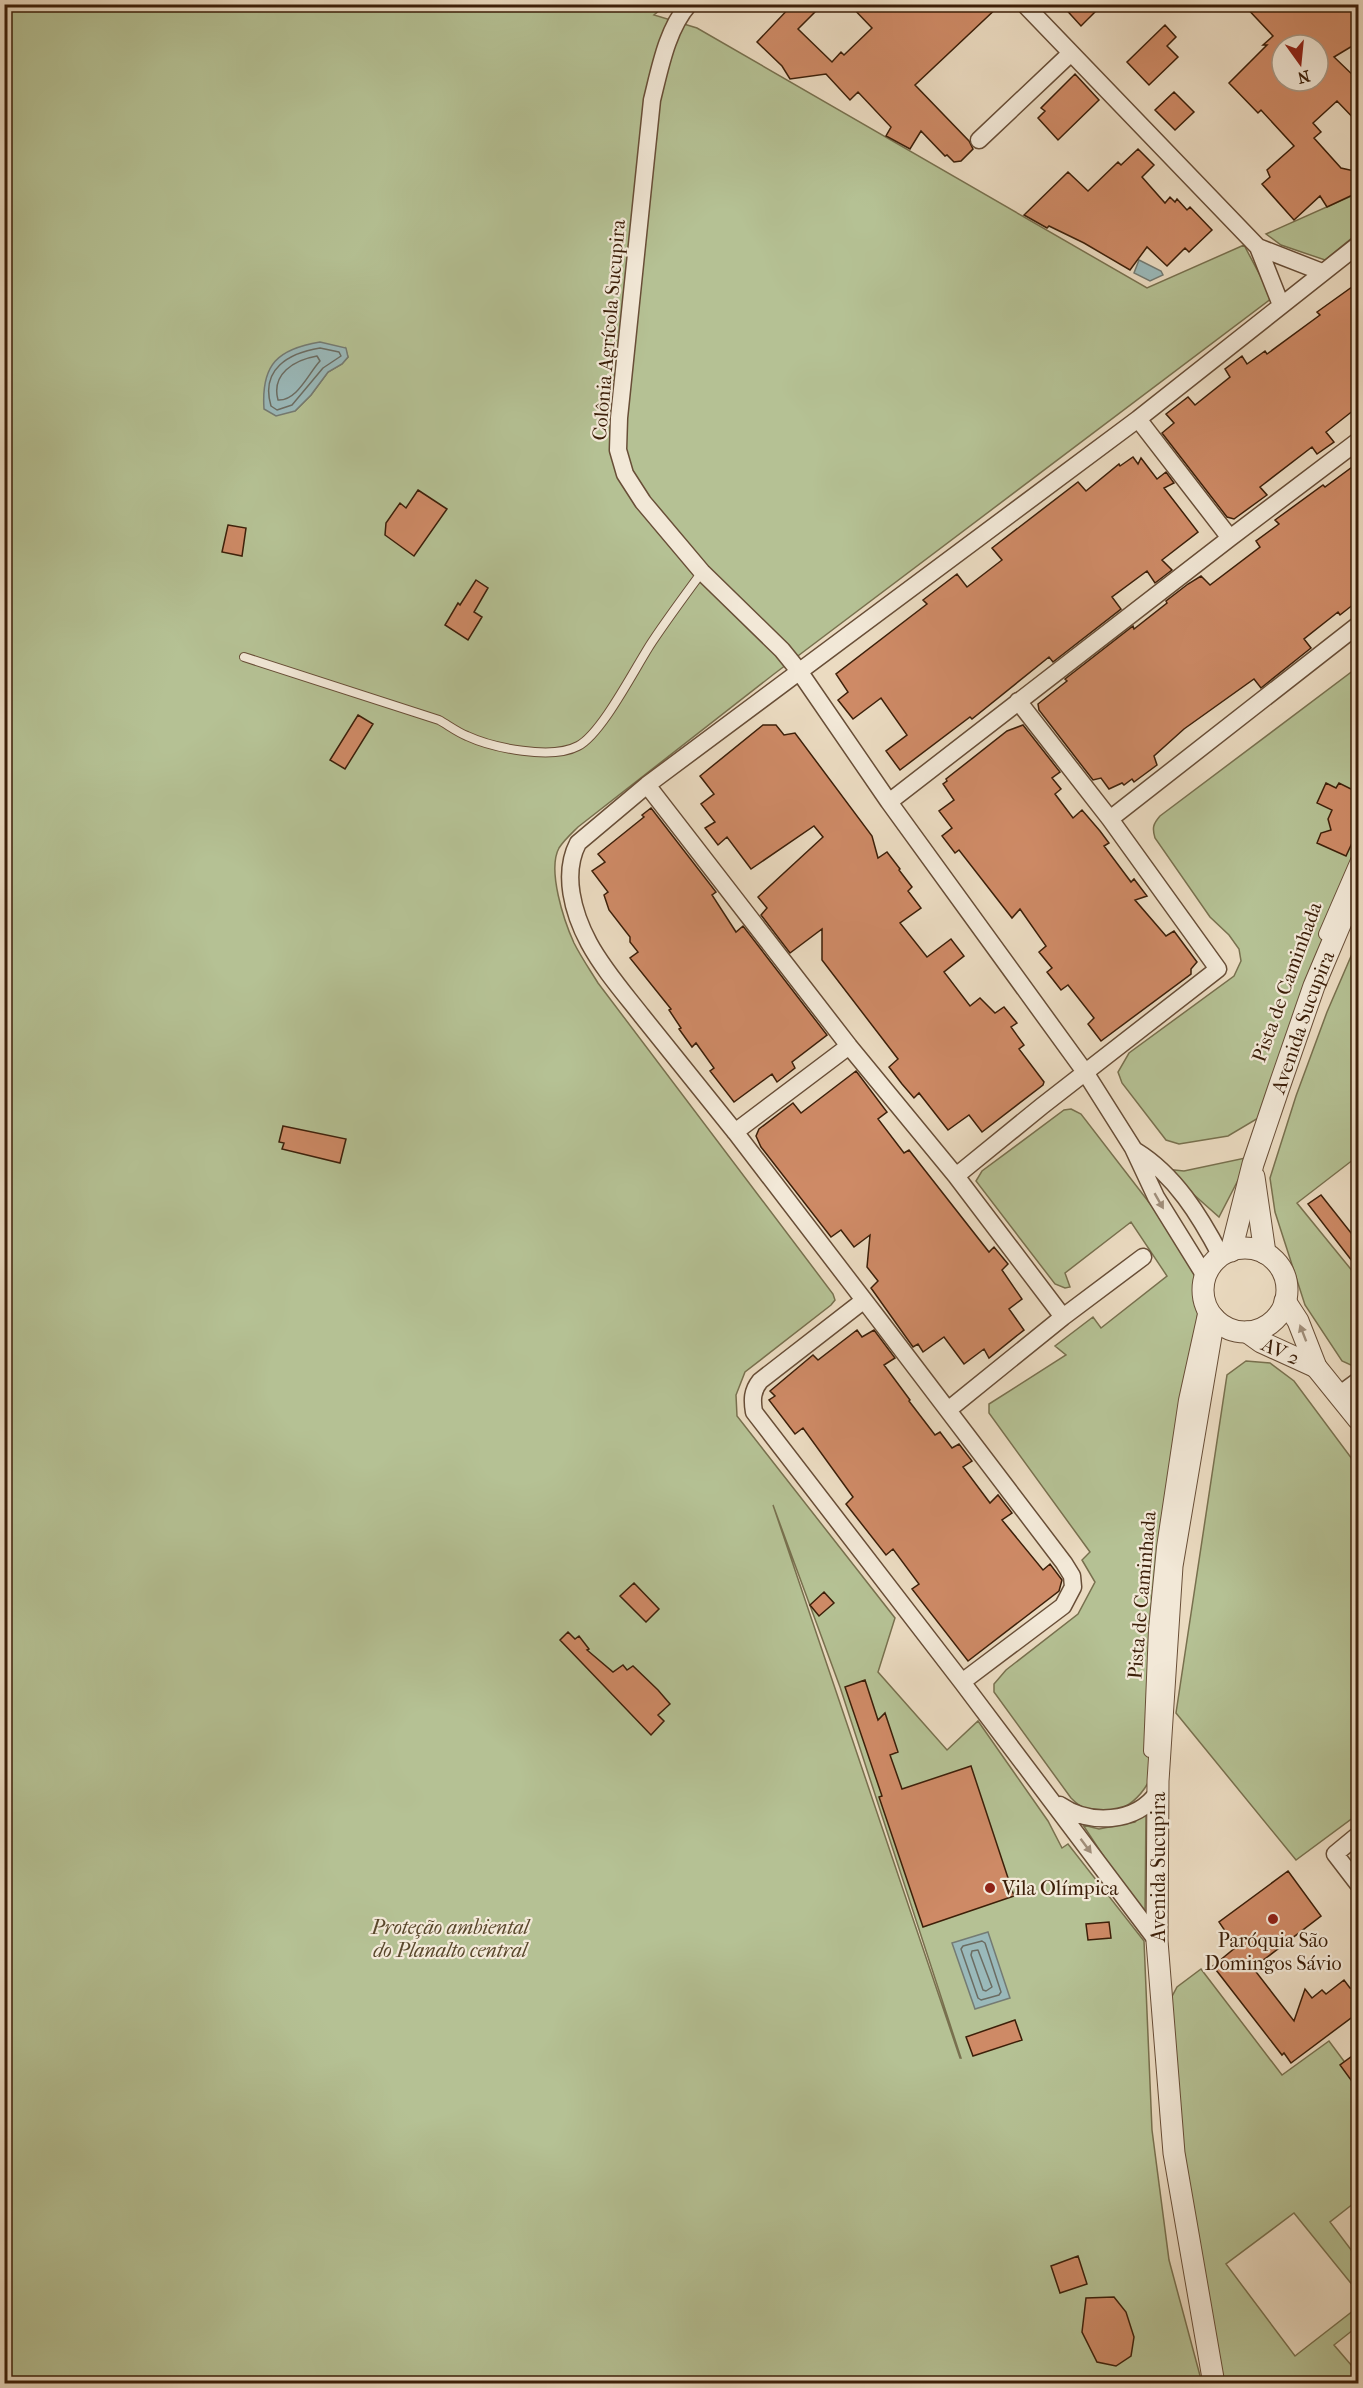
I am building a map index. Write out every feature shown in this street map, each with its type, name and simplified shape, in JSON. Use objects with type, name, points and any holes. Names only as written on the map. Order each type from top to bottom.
[{"type":"street","name":"Colônia Agrícola Sucupira","points":[[689,4],[662,58],[652,100],[619,418],[618,450],[625,474],[644,502],[702,572],[782,650],[799,671],[889,802],[1085,1072],[1133,1149]]},
{"type":"street","points":[[1024,4],[1257,247],[1281,305]]},
{"type":"street","points":[[979,140],[1071,53]]},
{"type":"street","points":[[962,1682],[1063,1606],[1073,1587],[1072,1576],[735,1132],[614,981],[589,943],[577,917],[569,870],[571,856],[578,843],[647,785],[1138,418],[1359,245]]},
{"type":"street","points":[[1257,247],[1322,272]]},
{"type":"street","points":[[1138,418],[1230,538]]},
{"type":"street","points":[[889,802],[1017,701],[1359,441]]},
{"type":"street","points":[[1110,819],[1359,625]]},
{"type":"street","points":[[956,1176],[1219,968],[1110,819],[1017,701]]},
{"type":"street","points":[[647,785],[849,1046],[956,1176],[1063,1317]]},
{"type":"street","name":"Pista de Caminhada","points":[[1258,1121],[1293,1015],[1339,899],[1359,858]]},
{"type":"street","name":"Avenida Sucupira","points":[[1226,1253],[1253,1164],[1314,986],[1357,887]]},
{"type":"street","points":[[735,1132],[849,1046]]},
{"type":"street","points":[[1133,1149],[1146,1157],[1174,1184],[1226,1253]]},
{"type":"street","points":[[1133,1149],[1156,1197],[1204,1272],[1204,1299],[1214,1318],[1229,1329],[1256,1330],[1271,1322],[1282,1309],[1286,1282],[1283,1273],[1272,1258],[1264,1253],[1248,1248],[1226,1253],[1204,1272]]},
{"type":"street","name":"Avenida Sucupira","points":[[1253,1164],[1264,1253]]},
{"type":"street","points":[[948,1410],[1063,1317],[1143,1257]]},
{"type":"street","name":"Pista de Caminhada","points":[[1153,1798],[1155,1629],[1162,1557],[1185,1400],[1204,1314],[1200,1292],[1204,1272]]},
{"type":"street","points":[[863,1301],[760,1381],[753,1396],[754,1412],[1153,1935]]},
{"type":"street","name":"AV 2","points":[[1285,1301],[1298,1321],[1316,1367],[1359,1419]]},
{"type":"street","name":"Avenida Sucupira","points":[[1214,1318],[1172,1566],[1153,1798],[1153,1935],[1174,2153],[1214,2384]]},
{"type":"street","points":[[1208,1349],[1243,1331]]},
{"type":"street","name":"AV 2","points":[[1243,1331],[1261,1342],[1316,1367]]},
{"type":"street","points":[[1340,1395],[1359,1381]]},
{"type":"street","points":[[1051,1800],[1078,1816],[1101,1819],[1129,1815],[1153,1798]]},
{"type":"street","points":[[1359,1835],[1335,1853],[1359,1884]]},
{"type":"lane","points":[[244,657],[440,720],[466,736],[500,747],[540,752],[566,751],[580,746],[600,724],[652,643],[702,572]]},
{"type":"green space","name":"Proteção ambiental do Planalto central","points":[[5,5],[666,5],[654,15],[697,28],[1147,288],[1244,245],[1272,298],[774,674],[578,827],[559,848],[555,869],[558,896],[570,934],[598,983],[833,1294],[835,1300],[745,1372],[736,1395],[737,1416],[895,1618],[878,1672],[947,1750],[978,1721],[1048,1821],[1062,1848],[1068,1844],[1144,1941],[1152,2130],[1169,2260],[1202,2383],[5,2384]],"holes":[[[345,348],[348,357],[342,364],[328,372],[311,395],[295,411]],[[773,1505],[840,1687],[961,2058],[960,2058]]]},
{"type":"green space","points":[[1358,193],[1358,233],[1325,260],[1281,245],[1266,234]]},
{"type":"green space","points":[[1358,667],[1358,859],[1260,1117],[1228,1136],[1179,1144],[1166,1140],[1122,1083],[1118,1072],[1129,1053],[1234,976],[1241,961],[1239,949],[1229,935],[1210,917],[1155,838],[1153,829],[1155,824],[1160,816]]},
{"type":"green space","points":[[1358,940],[1358,1156],[1297,1203],[1358,1278],[1358,1364],[1353,1366],[1342,1361],[1305,1305],[1275,1212],[1270,1178],[1296,1096],[1327,1012]]},
{"type":"green space","points":[[1071,1109],[1081,1114],[1158,1214],[1198,1275],[1200,1292],[1148,1783],[1141,1793],[1123,1808],[1102,1813],[1081,1806],[1071,1798],[994,1692],[994,1684],[1006,1670],[1078,1614],[1095,1582],[1082,1560],[1090,1552],[989,1413],[989,1404],[1066,1355],[1055,1346],[1093,1317],[1101,1328],[1167,1276],[1131,1222],[1065,1273],[1070,1287],[1065,1288],[1055,1284],[976,1181],[982,1171],[1064,1110]]},
{"type":"green space","points":[[1250,1157],[1219,1217],[1165,1169],[1184,1171]]},
{"type":"green space","points":[[1246,1361],[1270,1363],[1294,1381],[1358,1467],[1358,1598],[1354,1602],[1358,1607],[1358,1814],[1296,1860],[1176,1713],[1227,1375]]},
{"type":"green space","points":[[1146,1807],[1145,1919],[1083,1825],[1099,1829],[1135,1822]]},
{"type":"green space","points":[[1201,1969],[1282,2075],[1329,2041],[1358,2080],[1358,2200],[1330,2222],[1358,2259],[1358,2292],[1294,2213],[1226,2264],[1295,2356],[1358,2307],[1358,2326],[1334,2345],[1358,2373],[1358,2383],[1224,2383],[1181,2159],[1168,2004],[1177,1987]]},
{"type":"water","points":[[1139,260],[1161,271],[1163,275],[1150,281],[1134,273]]},
{"type":"water","points":[[320,342],[346,348],[348,357],[342,364],[328,372],[311,395],[295,411],[276,416],[264,409],[266,381],[275,361],[293,349]]},
{"type":"water","points":[[988,1932],[1010,1998],[975,2009],[952,1943]]},
{"type":"building","points":[[793,4],[823,4],[798,29],[832,62],[841,52],[844,55],[872,28],[849,4],[1001,4],[915,85],[969,141],[973,149],[961,161],[954,162],[921,131],[910,149],[886,136],[891,127],[858,92],[850,100],[826,74],[790,79],[782,66],[757,42]]},
{"type":"building","points":[[1061,4],[1103,4],[1081,26]]},
{"type":"building","points":[[1243,4],[1350,4],[1352,9],[1359,5],[1359,42],[1334,57],[1359,81],[1359,124],[1337,101],[1313,123],[1321,132],[1314,138],[1341,168],[1359,172],[1359,192],[1327,207],[1320,196],[1294,220],[1262,184],[1270,177],[1267,170],[1294,146],[1261,110],[1258,113],[1229,83],[1267,45],[1263,45],[1270,39],[1270,93],[1330,93],[1330,33],[1270,33]]},
{"type":"building","points":[[1165,25],[1176,37],[1167,46],[1178,57],[1149,85],[1127,62]]},
{"type":"building","points":[[1075,74],[1099,100],[1058,140],[1038,118],[1045,111],[1041,108]]},
{"type":"building","points":[[1174,92],[1194,112],[1175,130],[1155,110]]},
{"type":"building","points":[[1138,149],[1154,165],[1142,177],[1165,203],[1170,197],[1175,202],[1177,199],[1187,210],[1190,207],[1212,230],[1189,252],[1185,248],[1167,266],[1147,247],[1130,270],[1084,243],[1049,226],[1047,228],[1024,215],[1068,172],[1088,191],[1118,162],[1121,165]]},
{"type":"building","points":[[1352,287],[1359,295],[1359,406],[1326,432],[1334,442],[1317,454],[1312,447],[1260,487],[1267,495],[1234,519],[1227,517],[1162,433],[1174,423],[1166,414],[1188,397],[1195,405],[1230,377],[1225,369],[1242,356],[1247,364],[1265,351],[1267,354],[1320,315],[1317,312]]},
{"type":"building","points":[[1133,457],[1138,464],[1141,458],[1157,479],[1166,472],[1174,483],[1164,488],[1198,532],[1162,560],[1172,570],[1155,583],[1147,571],[1112,597],[1121,609],[1053,662],[1049,657],[972,719],[970,717],[900,770],[886,751],[907,735],[881,698],[853,719],[838,700],[848,692],[836,674],[927,604],[923,600],[957,574],[967,587],[1002,560],[992,548],[1078,482],[1086,491],[1119,464],[1120,466]]},
{"type":"building","points":[[1359,462],[1359,600],[1340,615],[1338,612],[1304,639],[1311,648],[1261,688],[1254,679],[1184,729],[1154,756],[1157,765],[1134,782],[1132,779],[1124,785],[1122,783],[1109,789],[1101,778],[1093,780],[1039,710],[1038,704],[1067,681],[1065,679],[1133,626],[1134,629],[1188,584],[1201,576],[1210,585],[1260,547],[1256,541],[1279,524],[1275,520]]},
{"type":"building","points":[[418,490],[447,509],[414,556],[385,535],[386,523],[400,503],[406,508]]},
{"type":"building","points":[[228,525],[246,528],[242,556],[222,552]]},
{"type":"building","points":[[476,580],[488,588],[474,612],[482,617],[468,640],[445,625]]},
{"type":"building","points":[[358,715],[373,724],[345,769],[330,760]]},
{"type":"building","points":[[763,725],[776,725],[784,735],[795,733],[872,836],[878,858],[887,852],[900,869],[912,887],[908,891],[921,908],[900,923],[927,957],[951,939],[964,956],[944,972],[970,1006],[980,998],[995,1013],[1004,1007],[1017,1023],[1011,1027],[1024,1045],[1019,1049],[1044,1082],[982,1132],[969,1115],[948,1130],[919,1093],[914,1098],[902,1084],[889,1067],[898,1059],[822,960],[822,929],[790,953],[761,915],[767,908],[758,897],[823,837],[814,826],[751,869],[727,837],[718,845],[705,828],[715,822],[701,804],[714,794],[700,776]]},
{"type":"building","points":[[1023,725],[1060,772],[1052,778],[1061,789],[1055,794],[1073,818],[1082,810],[1100,831],[1109,843],[1104,846],[1131,882],[1134,879],[1147,896],[1135,900],[1166,936],[1174,931],[1197,962],[1191,969],[1191,974],[1101,1041],[1088,1024],[1094,1018],[1068,985],[1061,990],[1047,972],[1052,968],[1039,952],[1046,946],[1020,909],[1012,918],[959,850],[955,853],[942,836],[952,828],[939,811],[954,800],[943,784],[947,781],[946,779],[1007,731]]},
{"type":"building","points":[[1326,783],[1336,788],[1339,783],[1359,793],[1359,828],[1346,856],[1317,843],[1321,833],[1331,830],[1328,819],[1332,810],[1317,803]]},
{"type":"building","points":[[651,808],[716,892],[712,895],[736,932],[743,926],[827,1035],[792,1062],[795,1068],[777,1082],[772,1074],[734,1102],[710,1071],[714,1068],[696,1043],[692,1047],[679,1029],[681,1028],[669,1010],[671,1009],[630,958],[638,952],[630,942],[630,937],[609,910],[604,895],[608,892],[592,871],[605,862],[598,854],[644,817],[642,815]]},
{"type":"building","points":[[856,1071],[887,1112],[878,1119],[904,1153],[909,1150],[989,1252],[994,1247],[1008,1264],[1002,1270],[1022,1299],[1009,1309],[1024,1330],[989,1358],[984,1349],[964,1364],[944,1337],[923,1352],[918,1344],[913,1347],[871,1288],[878,1281],[867,1267],[870,1235],[854,1247],[841,1230],[831,1237],[761,1147],[756,1136],[759,1129],[793,1103],[801,1113]]},
{"type":"building","points":[[283,1126],[346,1139],[340,1163],[282,1149],[284,1143],[279,1142]]},
{"type":"building","points":[[1321,1195],[1359,1243],[1359,1270],[1308,1204]]},
{"type":"building","points":[[857,1330],[862,1337],[874,1330],[895,1358],[884,1365],[909,1401],[935,1435],[940,1432],[952,1448],[959,1444],[972,1461],[963,1467],[990,1503],[998,1495],[1012,1513],[1002,1520],[1043,1570],[1050,1564],[1062,1580],[1059,1591],[968,1661],[912,1589],[919,1584],[893,1549],[886,1555],[846,1504],[853,1497],[803,1428],[795,1434],[769,1400],[775,1396],[770,1391],[813,1355],[818,1360]]},
{"type":"building","points":[[634,1583],[659,1609],[646,1622],[620,1596]]},
{"type":"building","points":[[824,1592],[834,1603],[819,1616],[810,1605]]},
{"type":"building","points":[[568,1632],[575,1639],[579,1636],[589,1649],[587,1650],[613,1672],[623,1665],[627,1670],[633,1666],[670,1704],[658,1715],[664,1721],[651,1735],[560,1640]]},
{"type":"building","points":[[865,1680],[878,1720],[885,1713],[898,1752],[890,1755],[902,1789],[971,1766],[1014,1896],[923,1927],[845,1687]]},
{"type":"building","points":[[1288,1871],[1321,1916],[1253,1968],[1294,2021],[1305,1989],[1312,1998],[1322,1990],[1326,1994],[1344,1980],[1350,1988],[1359,1989],[1359,2012],[1291,2063],[1284,2053],[1282,2055],[1213,1966],[1236,1947],[1219,1922]]},
{"type":"building","points":[[1109,1922],[1111,1938],[1088,1940],[1086,1924]]},
{"type":"building","points":[[1015,2020],[1022,2040],[973,2056],[966,2037]]},
{"type":"building","points":[[1359,2051],[1359,2091],[1340,2065]]},
{"type":"building","points":[[1078,2256],[1087,2284],[1060,2293],[1051,2266]]},
{"type":"building","points":[[1114,2297],[1126,2312],[1134,2337],[1131,2356],[1116,2366],[1097,2362],[1082,2332],[1086,2298]]},
{"type":"place","name":"Vila Olímpica","points":[[990,1888]]},
{"type":"place","name":"Paróquia São Domingos Sávio","points":[[1273,1919]]}]
